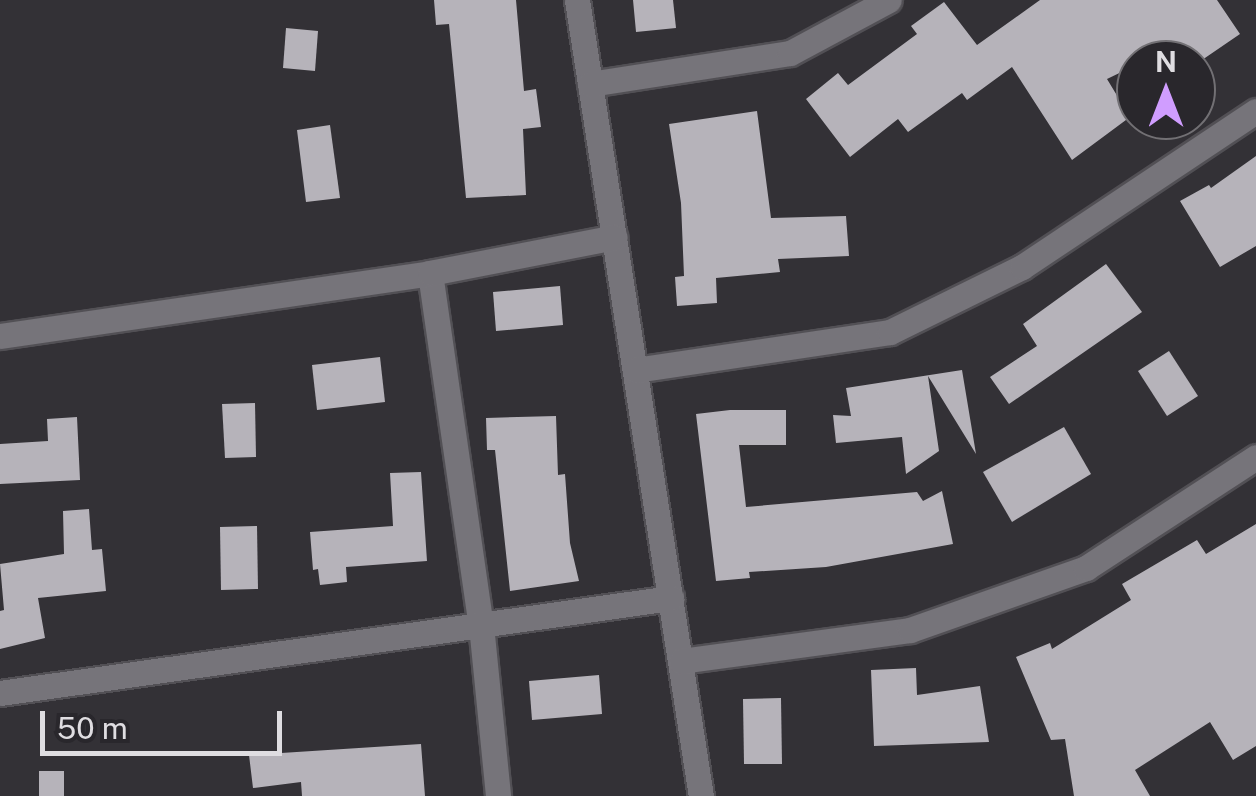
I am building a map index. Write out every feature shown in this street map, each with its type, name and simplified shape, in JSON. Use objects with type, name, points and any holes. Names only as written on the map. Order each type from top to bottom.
[{"type":"street","points":[[577,0],[700,796]]},
{"type":"street","points":[[590,84],[790,54],[890,0]]},
{"type":"street","points":[[635,370],[890,332],[1022,267],[1256,111]]},
{"type":"street","points":[[0,336],[430,273],[615,237]]},
{"type":"street","points":[[430,273],[481,625],[498,796]]},
{"type":"street","points":[[682,661],[910,630],[1086,568],[1256,458]]},
{"type":"street","points":[[0,692],[671,598]]},
{"type":"building","points":[[434,0],[516,0],[524,91],[536,89],[541,127],[523,129],[526,195],[466,198],[449,24],[436,25]]},
{"type":"building","points":[[633,0],[673,0],[676,28],[636,32]]},
{"type":"building","points":[[1040,0],[1217,0],[1240,34],[1216,50],[1216,40],[1116,40],[1116,75],[1107,79],[1116,94],[1116,127],[1072,160],[1012,67],[967,100],[962,93],[908,132],[898,119],[850,157],[806,99],[838,73],[848,85],[917,34],[911,26],[944,2],[977,45]]},
{"type":"building","points":[[286,28],[318,31],[315,71],[283,68]]},
{"type":"building","points":[[757,111],[771,218],[846,216],[849,256],[778,259],[780,272],[716,278],[717,303],[677,306],[675,277],[684,276],[681,203],[669,124]]},
{"type":"building","points":[[330,125],[340,198],[306,202],[297,130]]},
{"type":"building","points":[[1256,156],[1256,246],[1220,267],[1180,201],[1209,185],[1211,188]]},
{"type":"building","points":[[1106,264],[1142,312],[1009,404],[990,377],[1037,346],[1023,324]]},
{"type":"building","points":[[560,286],[563,325],[496,331],[493,292]]},
{"type":"building","points":[[1169,351],[1198,396],[1167,416],[1138,371]]},
{"type":"building","points":[[380,357],[385,402],[317,410],[312,365]]},
{"type":"building","points":[[962,370],[976,454],[928,376],[939,451],[906,474],[902,437],[836,443],[833,415],[851,416],[846,388]]},
{"type":"building","points":[[255,403],[256,457],[225,458],[222,404]]},
{"type":"building","points":[[786,410],[786,445],[739,445],[746,507],[917,492],[923,501],[942,491],[953,544],[826,567],[749,572],[750,578],[716,581],[696,414]]},
{"type":"building","points":[[556,416],[558,475],[565,474],[570,543],[579,581],[510,591],[495,450],[487,450],[486,418]]},
{"type":"building","points":[[77,417],[80,480],[0,484],[0,444],[48,441],[47,419]]},
{"type":"building","points":[[1064,427],[1091,474],[1012,522],[983,472]]},
{"type":"building","points":[[421,472],[427,561],[346,567],[347,582],[320,585],[318,569],[313,570],[310,532],[393,526],[390,473]]},
{"type":"building","points":[[89,509],[92,550],[102,549],[106,591],[38,598],[45,638],[0,649],[0,611],[4,610],[0,564],[64,554],[63,511]]},
{"type":"building","points":[[1256,524],[1256,746],[1233,760],[1210,722],[1135,770],[1150,796],[1074,796],[1065,739],[1051,740],[1016,657],[1050,643],[1052,649],[1131,600],[1122,584],[1197,540],[1206,554]]},
{"type":"building","points":[[257,526],[258,589],[221,590],[220,527]]},
{"type":"building","points":[[916,668],[917,695],[980,686],[989,742],[874,746],[871,670]]},
{"type":"building","points":[[599,675],[602,714],[532,720],[529,681]]},
{"type":"building","points":[[781,698],[782,764],[744,764],[743,699]]},
{"type":"building","points":[[421,744],[425,796],[302,796],[301,782],[253,788],[249,755]]},
{"type":"building","points":[[39,771],[64,771],[64,796],[39,796]]}]
